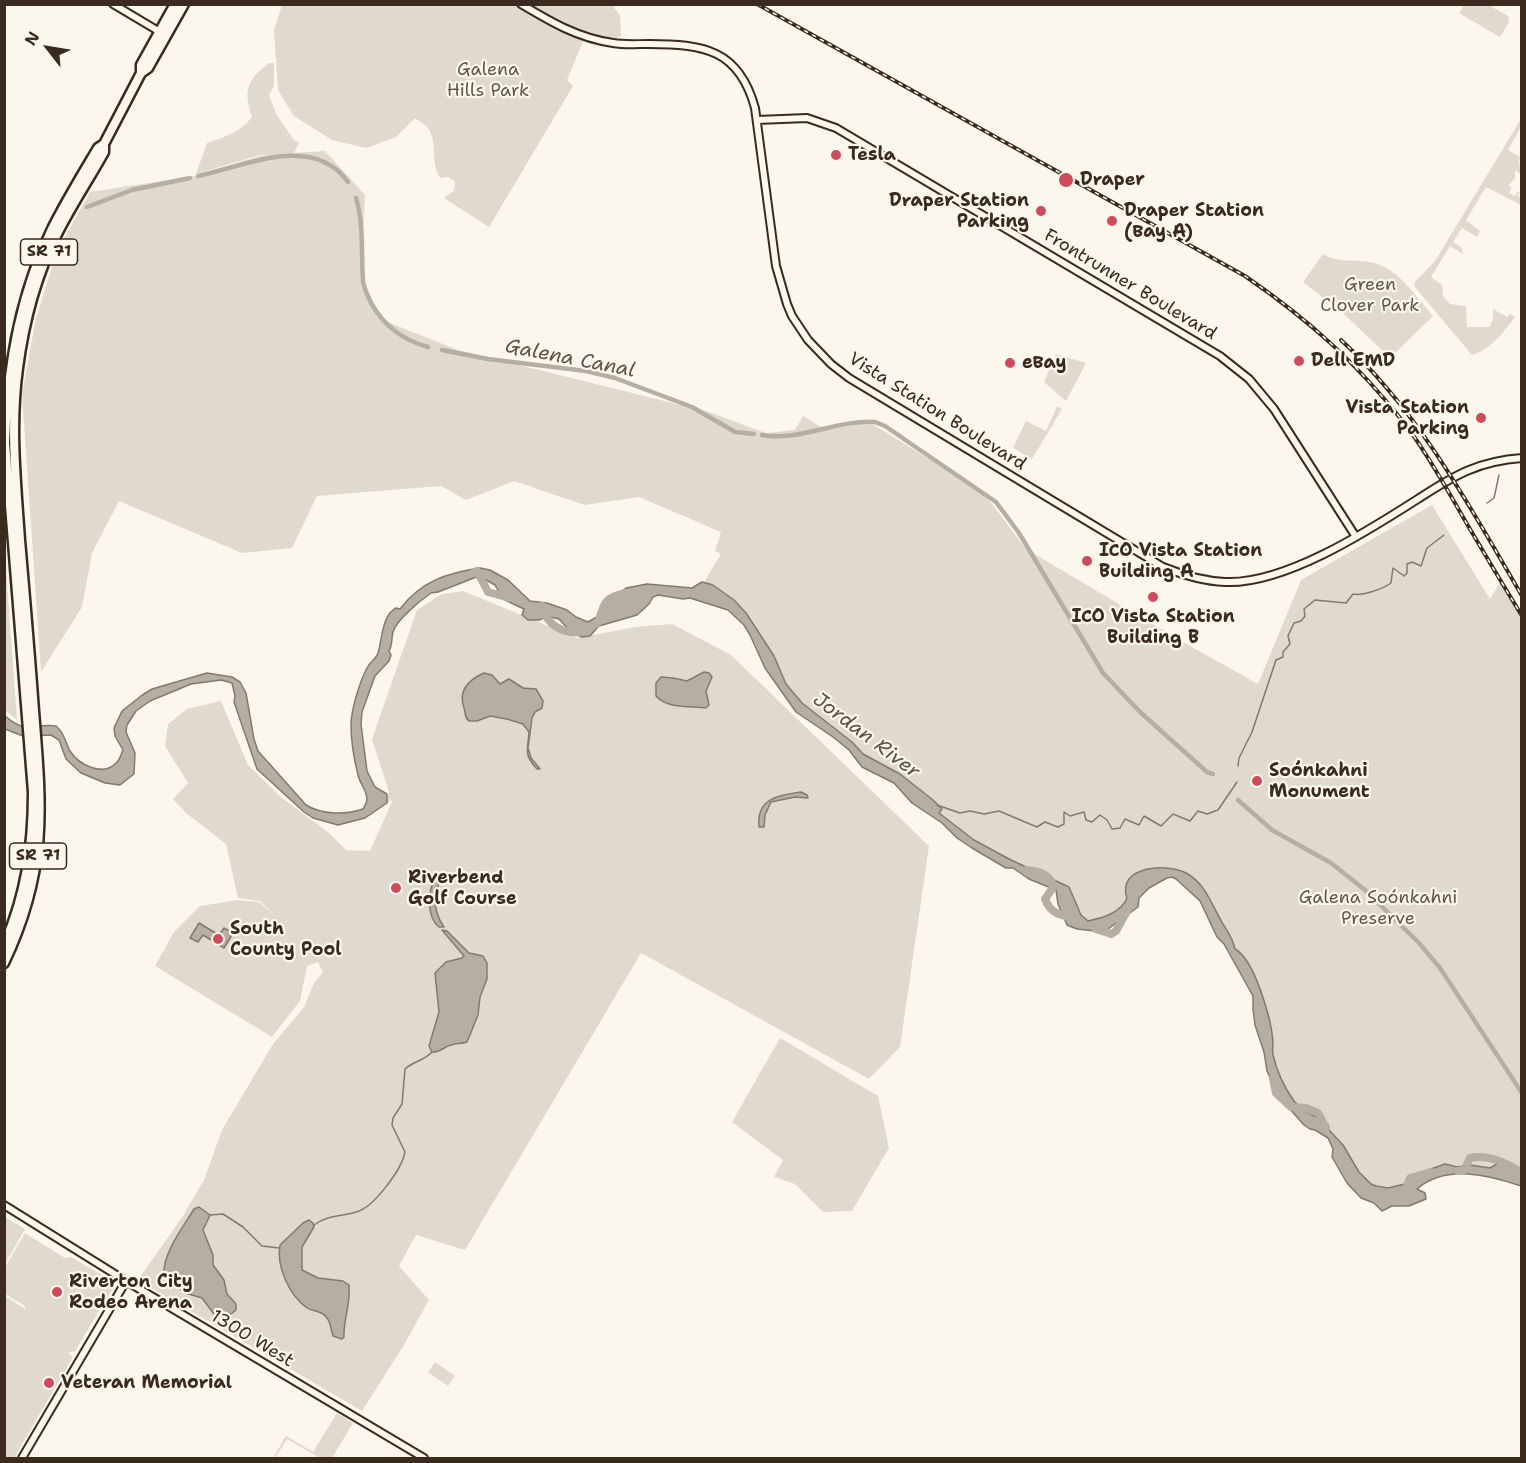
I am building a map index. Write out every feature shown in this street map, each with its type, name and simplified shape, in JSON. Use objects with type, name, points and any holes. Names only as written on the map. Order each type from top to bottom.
[{"type":"main road","name":"SR 71","points":[[141,73],[141,65],[175,4]]},
{"type":"main road","name":"SR 71","points":[[4,963],[28,903],[39,848],[41,792],[33,744],[5,444],[6,406],[17,327],[39,258],[61,212],[98,148],[104,144],[141,73],[148,68],[184,4]]},
{"type":"main road","name":"SR 71","points":[[4,945],[21,900],[31,850],[33,744]]},
{"type":"street","points":[[113,4],[160,32]]},
{"type":"street","name":"Vista Station Boulevard","points":[[520,4],[567,31],[585,38],[615,44],[685,45],[714,52],[732,64],[744,77],[750,90],[757,120],[776,266],[792,316],[808,340],[831,364],[849,378],[1163,567],[1189,576],[1226,582],[1275,575],[1356,537],[1474,466],[1521,458]]},
{"type":"street","name":"Frontrunner Boulevard","points":[[757,120],[807,118],[836,128],[1220,356],[1249,379],[1274,409],[1356,537]]},
{"type":"street","name":"1300 West","points":[[4,1205],[126,1281],[424,1458]]},
{"type":"street","points":[[22,1458],[126,1281]]},
{"type":"green space","name":"Galena Hills Park","points":[[615,4],[614,8],[620,15],[621,36],[615,39],[586,34],[567,80],[573,86],[489,227],[444,198],[454,190],[455,182],[448,177],[440,178],[435,164],[431,132],[415,118],[396,137],[366,148],[332,140],[294,116],[278,90],[274,30],[282,5]]},
{"type":"green space","points":[[1464,5],[1488,5],[1508,16],[1509,22],[1500,37],[1459,13]]},
{"type":"green space","name":"Galena Soónkahni Preserve","points":[[269,63],[274,63],[274,86],[269,95],[276,114],[294,140],[299,143],[294,153],[325,151],[365,195],[361,281],[385,321],[458,350],[709,412],[766,433],[795,430],[803,416],[821,427],[869,422],[983,492],[1026,549],[1258,684],[1301,580],[1432,505],[1490,599],[1501,581],[1521,616],[1521,1174],[1495,1164],[1490,1168],[1470,1165],[1423,1173],[1410,1183],[1375,1194],[1331,1136],[1294,1107],[1275,1075],[1263,1002],[1195,882],[1161,870],[1125,909],[1093,924],[1079,918],[1051,877],[1030,870],[976,844],[866,760],[796,700],[736,606],[703,584],[721,554],[715,551],[721,532],[639,497],[585,505],[514,481],[466,500],[441,486],[317,496],[292,548],[242,553],[119,501],[92,553],[82,607],[41,672],[22,394],[36,318],[57,251],[90,192],[194,176],[260,156],[271,155],[260,155],[196,174],[207,143],[237,131],[252,117],[248,99],[249,86],[256,75]]},
{"type":"green space","points":[[1521,119],[1521,127],[1508,150],[1520,157],[1521,174],[1515,170],[1515,179],[1508,185],[1512,188],[1509,193],[1515,196],[1518,191],[1520,193],[1517,195],[1521,198],[1521,205],[1486,187],[1466,220],[1480,231],[1477,237],[1462,228],[1453,242],[1462,248],[1463,254],[1450,246],[1431,277],[1442,285],[1443,296],[1450,304],[1466,306],[1467,327],[1490,327],[1493,309],[1507,317],[1510,314],[1515,317],[1491,345],[1472,355],[1414,286],[1415,282],[1435,261]]},
{"type":"green space","name":"Green Clover Park","points":[[1323,254],[1336,259],[1374,263],[1392,271],[1433,316],[1390,358],[1346,316],[1303,282]]},
{"type":"green space","points":[[1056,354],[1086,363],[1066,401],[1044,382]]},
{"type":"green space","points":[[1057,406],[1062,409],[1032,459],[1013,448],[1026,421],[1046,431]]},
{"type":"green space","points":[[4,542],[17,720],[5,710]]},
{"type":"green space","name":"Riverbend Golf Course","points":[[463,591],[577,638],[635,627],[672,624],[731,655],[929,846],[900,1047],[869,1079],[641,953],[465,1250],[416,1235],[399,1266],[429,1300],[404,1345],[362,1411],[138,1280],[183,1216],[204,1180],[222,1130],[273,1044],[304,1007],[314,983],[323,972],[318,962],[307,966],[300,1001],[272,1037],[155,966],[174,932],[200,906],[238,900],[259,902],[277,917],[260,901],[238,898],[226,844],[186,813],[173,799],[188,783],[165,746],[168,724],[187,709],[221,701],[248,765],[282,798],[328,832],[346,850],[370,851],[392,802],[391,800],[387,803],[389,792],[372,739],[417,610],[442,594]]},
{"type":"green space","points":[[780,1038],[878,1096],[889,1148],[852,1211],[823,1212],[795,1184],[774,1177],[783,1160],[732,1122]]},
{"type":"green space","points":[[5,1217],[25,1229],[5,1264]]},
{"type":"green space","points":[[25,1233],[65,1258],[71,1257],[109,1279],[112,1290],[75,1351],[68,1353],[73,1357],[14,1458],[5,1458],[5,1296],[25,1309],[25,1306],[5,1294],[5,1267]]},
{"type":"green space","points":[[435,1362],[455,1376],[448,1386],[428,1372]]},
{"type":"green space","points":[[337,1413],[353,1423],[332,1458],[320,1458],[287,1439],[273,1458],[286,1436],[313,1452]]},
{"type":"shaded area","points":[[480,568],[490,570],[508,580],[530,601],[547,603],[567,610],[588,622],[600,615],[607,602],[626,588],[647,584],[692,588],[702,582],[713,585],[734,600],[746,613],[774,656],[786,684],[802,703],[852,742],[863,754],[900,774],[933,800],[942,809],[939,813],[974,840],[1069,887],[1081,915],[1088,921],[1120,908],[1127,898],[1126,887],[1129,879],[1136,873],[1168,868],[1179,870],[1195,879],[1208,897],[1235,949],[1242,955],[1255,977],[1269,1019],[1275,1061],[1287,1090],[1301,1108],[1328,1124],[1329,1130],[1343,1145],[1359,1172],[1371,1184],[1388,1188],[1409,1183],[1428,1170],[1445,1164],[1457,1167],[1470,1165],[1490,1168],[1500,1162],[1509,1164],[1521,1172],[1521,1186],[1495,1178],[1454,1174],[1428,1181],[1417,1189],[1425,1193],[1426,1199],[1409,1206],[1392,1206],[1382,1211],[1374,1203],[1361,1198],[1347,1183],[1332,1157],[1333,1149],[1328,1138],[1304,1125],[1280,1098],[1267,1071],[1264,1052],[1255,1025],[1253,996],[1224,944],[1217,937],[1200,901],[1176,879],[1167,878],[1149,888],[1139,898],[1138,907],[1104,932],[1077,929],[1067,925],[1058,904],[1056,890],[1029,879],[1013,868],[1006,868],[972,848],[957,838],[942,823],[912,803],[894,783],[862,767],[849,750],[796,712],[765,668],[744,625],[728,610],[690,598],[658,595],[653,597],[637,615],[599,626],[590,636],[582,637],[571,632],[559,619],[546,616],[540,620],[528,620],[522,615],[524,609],[503,599],[495,585],[479,576],[431,593],[409,611],[395,627],[389,661],[375,676],[362,712],[361,724],[367,771],[375,787],[387,794],[387,803],[365,818],[338,825],[313,818],[304,812],[257,769],[234,702],[232,683],[221,680],[191,684],[150,701],[136,711],[127,725],[126,732],[135,753],[134,774],[120,785],[105,783],[81,773],[66,759],[59,740],[51,735],[23,736],[5,729],[4,715],[25,727],[56,726],[70,751],[79,761],[91,768],[105,769],[117,762],[123,750],[115,736],[114,728],[122,711],[141,696],[152,689],[207,673],[232,677],[240,682],[246,693],[258,751],[306,805],[319,811],[334,813],[363,809],[367,796],[355,763],[351,719],[367,668],[378,653],[388,616],[396,608],[400,609],[408,599],[426,585],[446,576]]},
{"type":"shaded area","points":[[704,672],[709,673],[712,677],[706,691],[709,705],[706,708],[673,705],[656,696],[656,683],[661,677],[687,681]]},
{"type":"shaded area","points":[[484,673],[492,675],[500,684],[509,679],[523,688],[536,689],[543,701],[542,708],[535,712],[532,718],[528,748],[531,758],[540,769],[537,769],[528,755],[527,748],[529,732],[523,724],[490,716],[477,721],[469,721],[466,718],[462,702],[463,691],[473,679]]},
{"type":"shaded area","points":[[801,792],[808,798],[795,797],[771,802],[765,815],[764,827],[759,827],[759,817],[765,804],[777,797]]},
{"type":"shaded area","points":[[435,880],[439,881],[435,896],[436,908],[444,927],[439,927],[435,923],[430,911],[430,897]]},
{"type":"shaded area","points":[[199,923],[219,935],[224,928],[233,933],[224,948],[203,935],[198,942],[190,938]]},
{"type":"shaded area","points":[[442,930],[447,931],[469,953],[483,956],[487,963],[487,979],[480,997],[478,1015],[467,1042],[453,1044],[432,1052],[429,1046],[439,1012],[435,973],[446,962],[464,956]]},
{"type":"shaded area","points":[[199,1207],[210,1215],[203,1230],[213,1255],[213,1265],[224,1280],[227,1294],[236,1304],[236,1310],[231,1314],[214,1314],[202,1298],[185,1293],[164,1275],[166,1258],[174,1240],[194,1209]]},
{"type":"shaded area","points":[[309,1220],[314,1227],[302,1247],[302,1270],[318,1278],[343,1281],[349,1285],[342,1339],[333,1336],[325,1315],[307,1308],[295,1296],[282,1271],[280,1245]]},
{"type":"waterway","name":"Galena Canal","points":[[198,176],[257,161],[298,156],[316,159],[333,167],[348,182]]},
{"type":"waterway","name":"Galena Canal","points":[[87,207],[132,190],[190,178]]},
{"type":"waterway","name":"Galena Canal","points":[[356,198],[361,229],[363,281],[371,303],[382,319],[395,331],[428,347]]},
{"type":"waterway","name":"Galena Canal","points":[[442,350],[488,359],[586,371],[615,378],[692,407],[735,432],[754,434]]},
{"type":"waterway","name":"Galena Canal","points":[[762,435],[790,436],[847,424],[875,422],[885,426],[996,502],[1019,533],[1103,673],[1140,712],[1207,772],[1213,774]]},
{"type":"waterway","points":[[1487,503],[1494,498],[1499,475]]},
{"type":"waterway","points":[[1238,766],[1276,660],[1283,657],[1283,652],[1290,644],[1288,636],[1294,623],[1301,621],[1305,616],[1304,609],[1315,600],[1346,603],[1353,594],[1378,590],[1391,583],[1393,568],[1404,576],[1407,573],[1407,564],[1412,562],[1421,566],[1427,548],[1444,535]]},
{"type":"waterway","name":"Jordan River","points":[[473,573],[477,571],[488,592],[510,598]]},
{"type":"waterway","name":"Jordan River","points":[[597,624],[608,600],[626,593]]},
{"type":"waterway","name":"Jordan River","points":[[542,606],[547,618],[556,627],[581,632]]},
{"type":"waterway","points":[[937,805],[960,813],[970,811],[984,814],[999,811],[1037,827],[1045,822],[1058,827],[1064,824],[1064,812],[1070,816],[1084,812],[1086,820],[1092,822],[1100,815],[1107,820],[1112,829],[1120,828],[1125,819],[1139,825],[1144,816],[1161,826],[1173,814],[1190,821],[1198,811],[1207,814],[1218,810],[1237,782]]},
{"type":"waterway","name":"Galena Canal","points":[[1238,800],[1272,830],[1331,863],[1365,890],[1419,943],[1440,968],[1522,1093]]},
{"type":"waterway","name":"Jordan River","points":[[1026,870],[1046,875],[1054,886],[1045,899],[1047,904],[1056,913],[1074,918]]},
{"type":"waterway","name":"Jordan River","points":[[1096,929],[1111,934],[1116,931],[1127,911]]},
{"type":"waterway","points":[[314,1225],[330,1217],[359,1211],[373,1202],[393,1177],[405,1152],[392,1125],[393,1118],[402,1104],[405,1069],[432,1052]]},
{"type":"waterway","name":"Jordan River","points":[[1273,1079],[1276,1093],[1291,1107],[1306,1108],[1318,1113],[1326,1128]]},
{"type":"waterway","name":"Jordan River","points":[[1458,1171],[1464,1170],[1470,1158],[1483,1157],[1504,1163],[1522,1173]]},
{"type":"waterway","name":"Jordan River","points":[[1404,1194],[1410,1178],[1431,1172]]},
{"type":"waterway","points":[[210,1215],[223,1214],[243,1227],[262,1246],[279,1248]]},
{"type":"railway","points":[[757,4],[1245,276],[1290,309],[1350,362],[1405,424],[1421,446],[1522,616]]},
{"type":"railway","points":[[1341,340],[1369,368],[1419,429],[1462,494],[1522,596]]},
{"type":"place","name":"Tesla","points":[[836,155]]},
{"type":"place","name":"Draper","points":[[1066,180]]},
{"type":"place","name":"Draper Station Parking","points":[[1041,211]]},
{"type":"place","name":"Draper Station (Bay A)","points":[[1112,221]]},
{"type":"place","name":"Dell EMD","points":[[1299,361]]},
{"type":"place","name":"eBay","points":[[1010,363]]},
{"type":"place","name":"Vista Station Parking","points":[[1481,418]]},
{"type":"place","name":"ICO Vista Station Building A","points":[[1087,561]]},
{"type":"place","name":"ICO Vista Station Building B","points":[[1153,597]]},
{"type":"place","name":"Soónkahni Monument","points":[[1257,781]]},
{"type":"place","name":"Riverbend Golf Course","points":[[396,888]]},
{"type":"place","name":"South County Pool","points":[[218,939]]},
{"type":"place","name":"Riverton City Rodeo Arena","points":[[57,1292]]},
{"type":"place","name":"Veteran Memorial","points":[[49,1383]]}]
